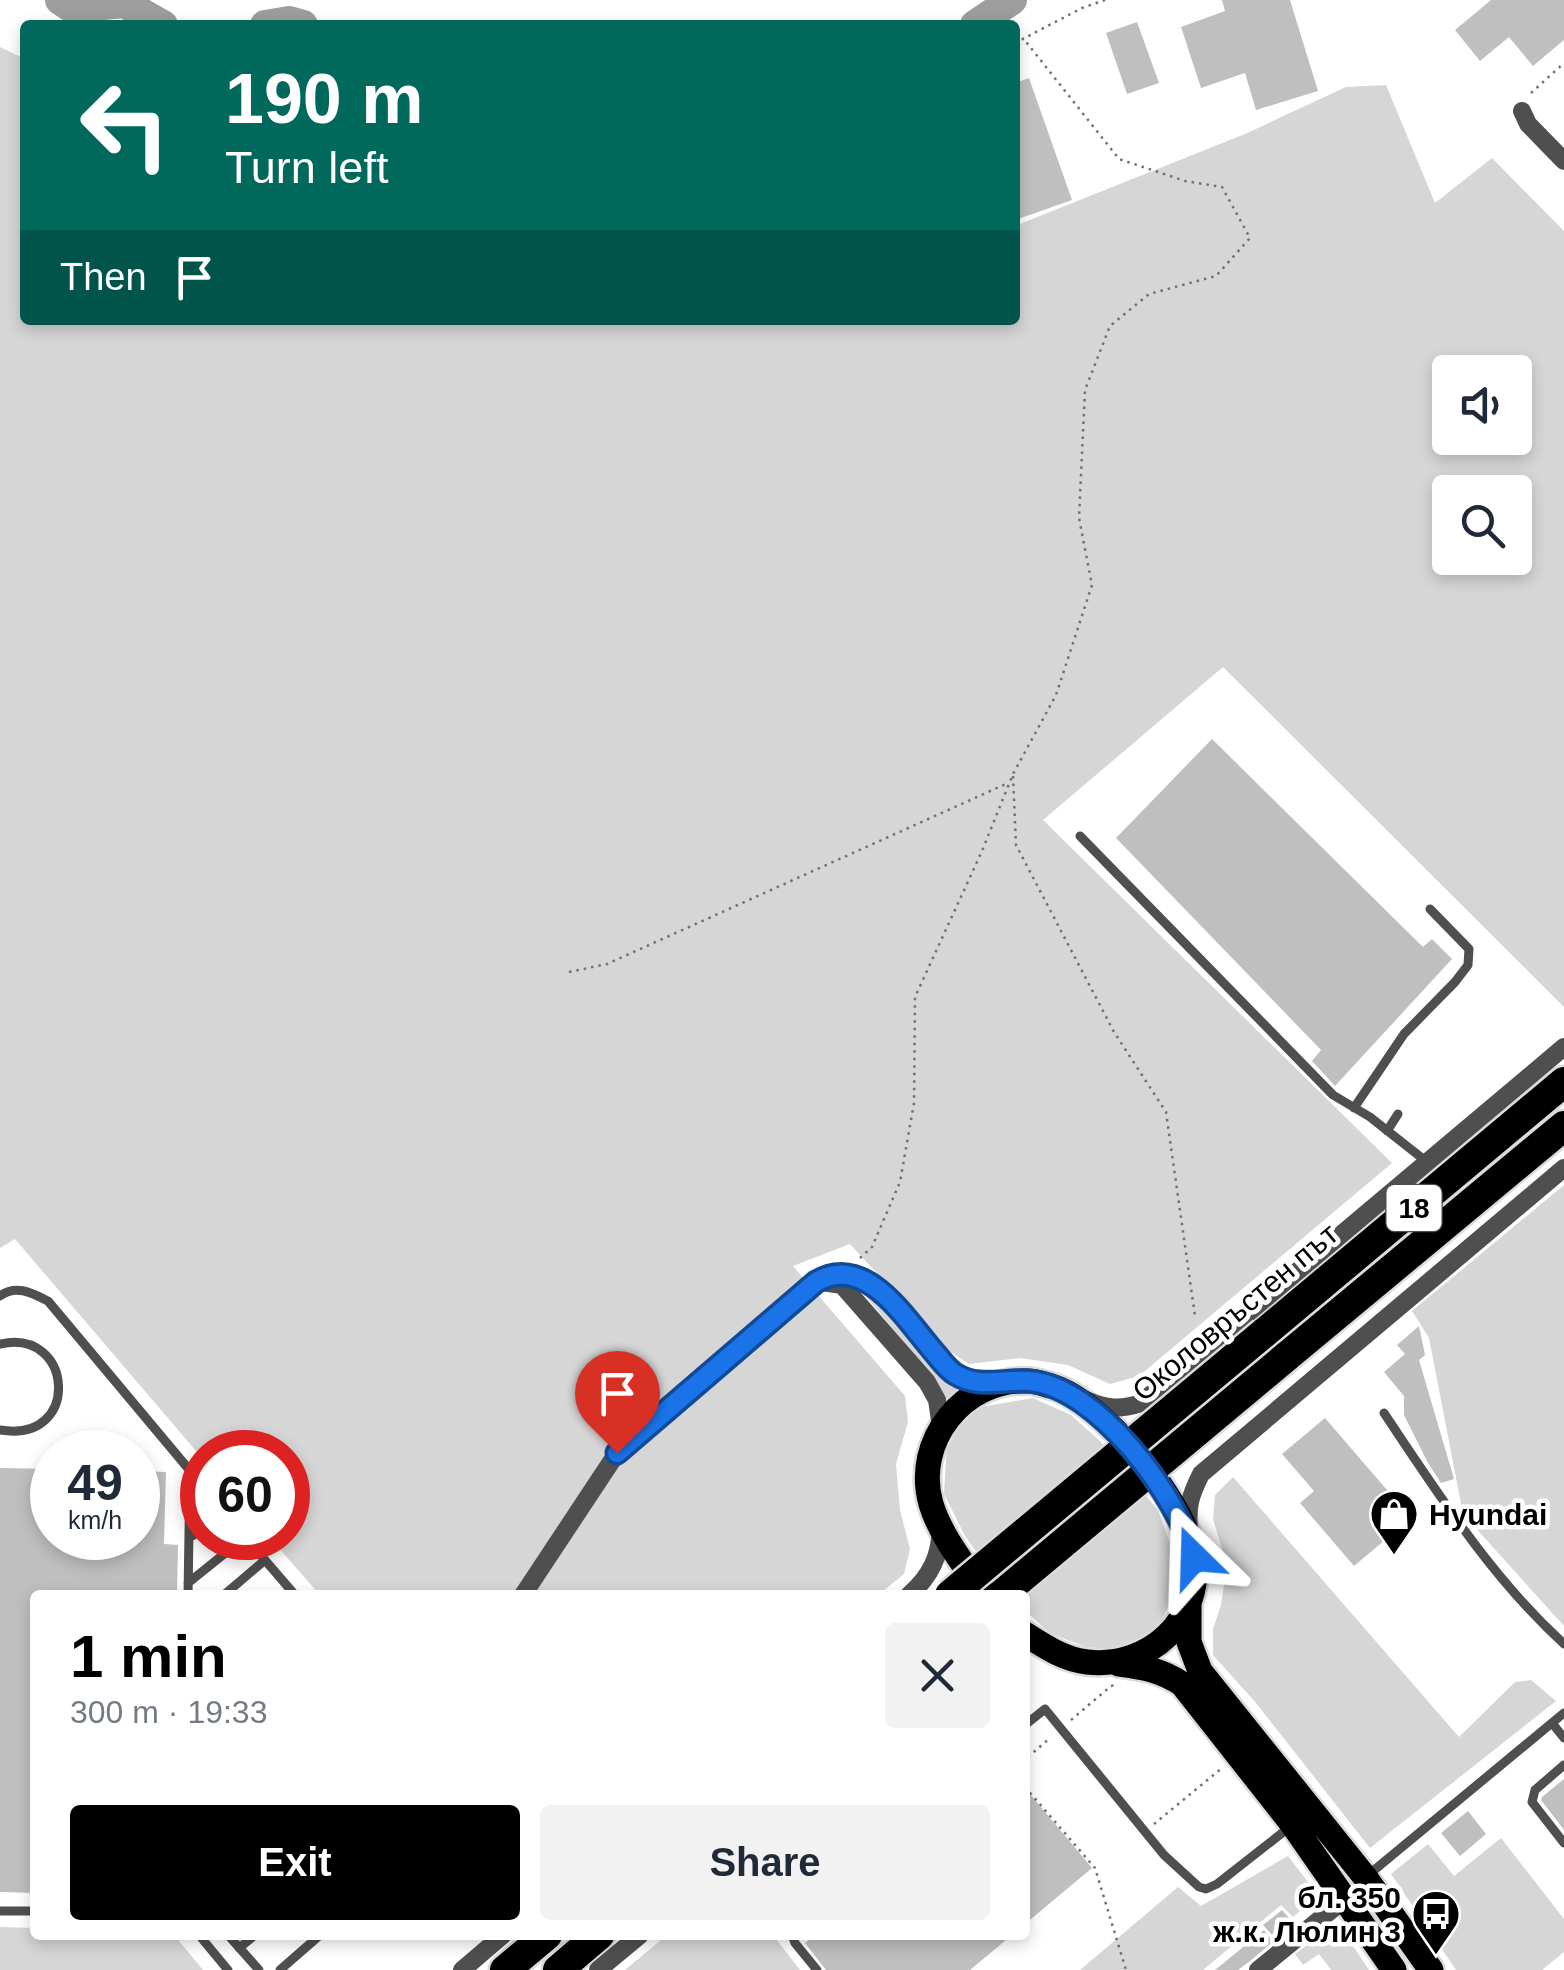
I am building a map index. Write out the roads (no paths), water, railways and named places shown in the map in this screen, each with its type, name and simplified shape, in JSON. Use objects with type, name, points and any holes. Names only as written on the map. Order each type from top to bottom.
[{"type":"highway","name":"Околовръстен път","points":[[956,1590],[1564,1082]]},
{"type":"highway","name":"18","points":[[1007,1590],[1564,1126]]},
{"type":"highway","points":[[505,1970],[540,1940]]},
{"type":"highway","points":[[558,1970],[593,1940]]},
{"type":"main road","points":[[983,1590],[941,1527],[931,1503],[928,1463],[933,1445],[954,1410],[972,1396],[1001,1383],[1030,1381],[1062,1389],[1104,1420],[1130,1446],[1158,1482],[1190,1542],[1194,1581],[1189,1605],[1189,1642],[1200,1671],[1365,1878],[1431,1970]]},
{"type":"main road","points":[[1030,1637],[1062,1656],[1086,1662],[1130,1659],[1146,1652],[1178,1625],[1189,1605]]},
{"type":"main road","points":[[1109,1662],[1151,1669],[1182,1684],[1293,1824],[1394,1970]]},
{"type":"street","points":[[1522,111],[1528,124],[1564,161]]},
{"type":"street","name":"Околовръстен път","points":[[1062,1389],[1098,1406],[1122,1409],[1141,1402],[1564,1047]]},
{"type":"street","points":[[1190,1542],[1190,1496],[1201,1474],[1564,1168]]},
{"type":"street","points":[[527,1590],[617,1453],[825,1276],[845,1273],[864,1278],[884,1294],[951,1372],[970,1382],[1001,1383]]},
{"type":"street","points":[[816,1282],[842,1285],[928,1382],[937,1400],[941,1427]]},
{"type":"street","points":[[914,1590],[931,1572],[940,1549],[941,1527]]},
{"type":"street","points":[[1030,1648],[1062,1656]]},
{"type":"street","points":[[1258,1970],[1346,1898]]},
{"type":"street","points":[[462,1970],[497,1940]]},
{"type":"street","points":[[598,1970],[634,1940]]},
{"type":"lane","points":[[1080,836],[1333,1095],[1427,1162]]},
{"type":"lane","points":[[1354,1108],[1404,1034],[1468,965],[1469,949],[1430,909]]},
{"type":"lane","points":[[1387,1130],[1398,1114]]},
{"type":"lane","points":[[0,1296],[7,1291],[26,1290],[48,1301],[180,1458]]},
{"type":"lane","points":[[0,1344],[26,1343],[41,1350],[52,1361],[60,1385],[56,1405],[41,1424],[26,1431],[0,1433]]},
{"type":"lane","points":[[1384,1413],[1492,1568],[1531,1614],[1564,1644]]},
{"type":"lane","points":[[188,1560],[188,1590]]},
{"type":"lane","points":[[188,1583],[217,1560]]},
{"type":"lane","points":[[230,1590],[265,1560],[288,1590]]},
{"type":"lane","points":[[1030,1721],[1045,1709],[1189,1880],[1206,1889],[1293,1824]]},
{"type":"lane","points":[[1365,1878],[1564,1713]]},
{"type":"lane","points":[[1552,1723],[1564,1738]]},
{"type":"lane","points":[[1564,1766],[1535,1790],[1532,1802],[1564,1844]]},
{"type":"lane","points":[[0,1911],[30,1911]]},
{"type":"lane","points":[[203,1940],[228,1970]]},
{"type":"lane","points":[[233,1940],[260,1970]]},
{"type":"lane","points":[[240,1948],[249,1940]]},
{"type":"lane","points":[[280,1970],[314,1940]]},
{"type":"lane","points":[[793,1940],[817,1970]]},
{"type":"waterway","points":[[60,0],[72,8],[124,3],[154,20]]},
{"type":"waterway","points":[[982,20],[1012,0]]},
{"type":"place","name":"Hyundai","points":[[1394,1556]]},
{"type":"place","name":"бл. 350 ж.к. Люлин 3","points":[[1436,1956]]}]
